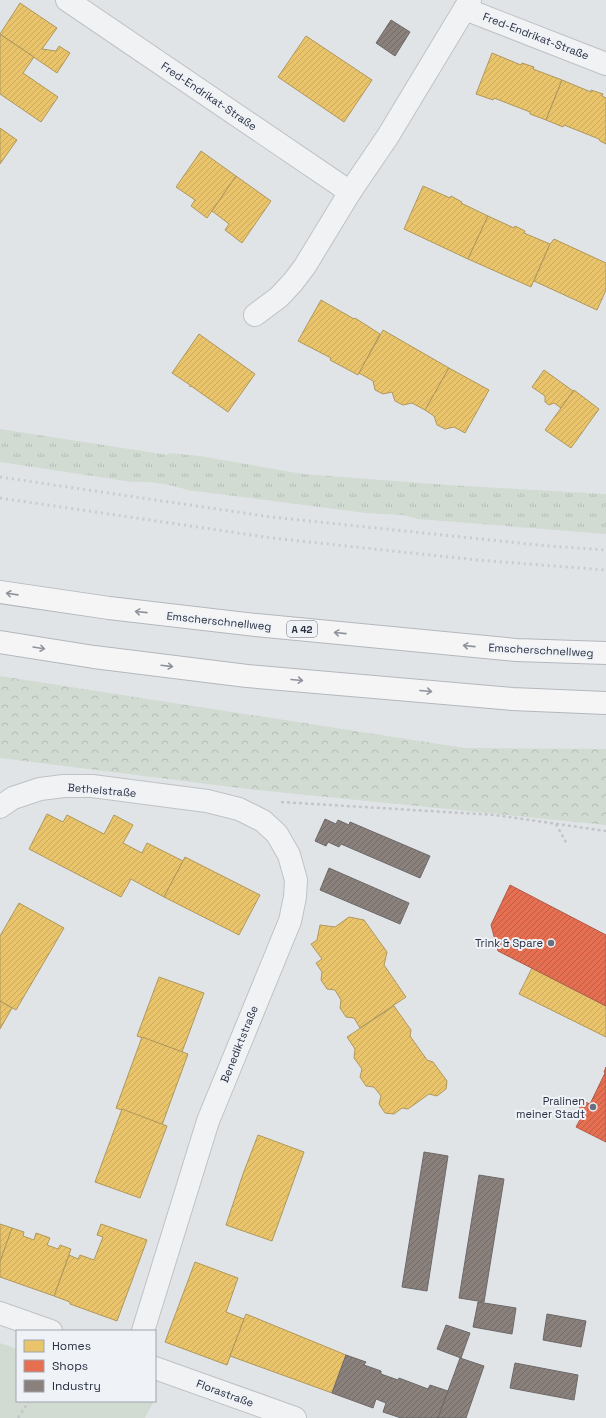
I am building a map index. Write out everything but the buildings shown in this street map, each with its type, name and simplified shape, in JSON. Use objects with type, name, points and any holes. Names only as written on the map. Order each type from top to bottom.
[{"type":"highway","name":"Emscherschnellweg","points":[[0,592],[109,608],[271,626],[516,650],[606,653]]},
{"type":"highway","points":[[0,642],[94,657],[247,676],[512,698],[606,702]]},
{"type":"street","name":"Fred-Endrikat-Straße","points":[[67,0],[350,192]]},
{"type":"street","name":"Fred-Endrikat-Straße","points":[[255,315],[279,296],[293,282],[305,266],[350,192],[388,136],[468,4],[606,64]]},
{"type":"street","name":"Bethelstraße","points":[[0,807],[13,798],[40,789],[64,786],[92,786],[207,802]]},
{"type":"street","name":"Benediktstraße","points":[[143,1330],[208,1121],[291,915],[296,897],[296,880],[289,855],[277,834],[262,821],[239,809],[207,802]]},
{"type":"street","points":[[0,1313],[48,1330]]},
{"type":"street","name":"Florastraße","points":[[156,1368],[295,1418]]},
{"type":"path","points":[[262,821],[281,802],[495,815],[606,831]]},
{"type":"path","points":[[556,824],[567,844]]},
{"type":"path","points":[[18,1418],[28,1402]]},
{"type":"green space","points":[[0,429],[168,455],[169,453],[200,456],[303,474],[448,485],[606,494],[606,534],[418,519],[403,515],[366,513],[187,490],[160,483],[132,482],[0,462]]},
{"type":"green space","points":[[0,676],[465,748],[606,749],[606,825],[257,790],[0,758]]},
{"type":"green space","points":[[0,1343],[16,1349],[16,1402],[153,1402],[145,1418],[0,1418]]},
{"type":"railway","points":[[0,477],[271,517],[548,546],[606,550]]},
{"type":"railway","points":[[0,498],[272,538],[477,560],[606,570]]},
{"type":"place","name":"Trink & Spare","points":[[551,943]]},
{"type":"place","name":"Pralinen meiner Stadt","points":[[593,1107]]}]
